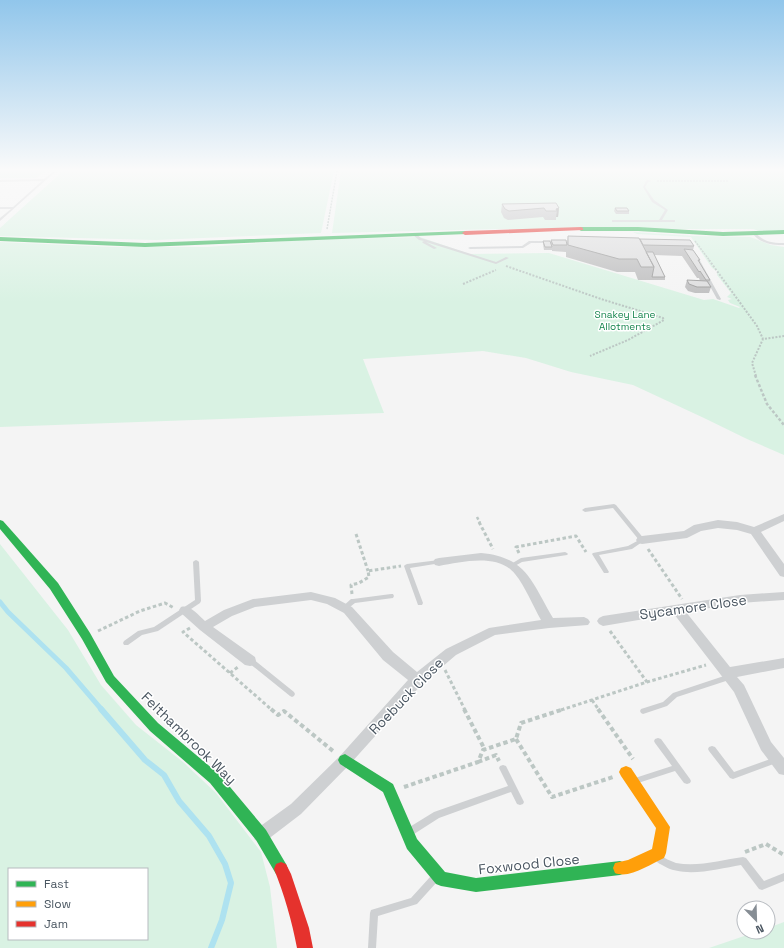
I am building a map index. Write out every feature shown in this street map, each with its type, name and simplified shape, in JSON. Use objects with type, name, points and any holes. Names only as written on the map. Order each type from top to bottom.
[{"type":"street","points":[[0,239],[145,245],[325,237],[417,236],[616,229],[723,234],[784,232]]},
{"type":"street","points":[[755,531],[784,517]]},
{"type":"street","name":"Felthambrook Way","points":[[0,524],[54,586],[86,636],[110,679],[154,727],[214,779],[261,835],[284,874],[301,928],[305,948]]},
{"type":"street","points":[[642,540],[687,534],[698,528],[718,524],[737,526],[755,531],[784,573]]},
{"type":"street","points":[[439,562],[474,556],[517,562],[519,571],[549,623]]},
{"type":"street","points":[[202,624],[253,603],[280,598],[311,596],[348,605],[348,610],[388,656],[417,680]]},
{"type":"street","name":"Sycamore Close","points":[[603,621],[740,599],[784,596]]},
{"type":"street","points":[[682,609],[739,689],[766,746],[780,764]]},
{"type":"street","points":[[182,612],[202,624],[250,661]]},
{"type":"street","name":"Roebuck Close","points":[[261,835],[296,809],[345,760],[417,680],[451,652],[493,631],[549,623],[584,622]]},
{"type":"street","points":[[730,675],[784,663]]},
{"type":"street","points":[[345,760],[388,788],[412,844],[437,875]]},
{"type":"street","points":[[626,772],[663,827],[659,853],[654,855]]},
{"type":"street","name":"Foxwood Close","points":[[437,875],[441,879],[476,885],[629,867],[654,855]]},
{"type":"lane","points":[[660,220],[663,215]]},
{"type":"lane","points":[[616,229],[613,221],[674,221]]},
{"type":"lane","points":[[754,234],[766,242],[784,244]]},
{"type":"lane","points":[[417,236],[435,248]]},
{"type":"lane","points":[[417,236],[496,263],[507,258]]},
{"type":"lane","points":[[470,248],[523,247],[530,242],[551,242]]},
{"type":"lane","points":[[694,253],[719,299]]},
{"type":"lane","points":[[585,510],[614,506],[625,522],[631,525],[642,540],[630,548],[595,554],[606,572]]},
{"type":"lane","points":[[517,562],[564,554]]},
{"type":"lane","points":[[126,643],[140,633],[156,629],[198,601],[196,562]]},
{"type":"lane","points":[[420,603],[407,566],[439,562]]},
{"type":"lane","points":[[348,605],[391,596]]},
{"type":"lane","points":[[250,661],[292,694]]},
{"type":"lane","points":[[643,711],[665,704],[675,695],[730,675]]},
{"type":"lane","points":[[658,741],[687,781]]},
{"type":"lane","points":[[712,748],[733,776],[780,764]]},
{"type":"lane","points":[[632,782],[677,767]]},
{"type":"lane","points":[[503,768],[520,802]]},
{"type":"lane","points":[[408,834],[437,814],[513,788]]},
{"type":"lane","points":[[654,855],[665,865],[676,868],[690,868],[743,861],[762,886],[784,877]]},
{"type":"lane","points":[[372,948],[374,913],[414,901],[437,875]]},
{"type":"path","points":[[325,237],[329,215]]},
{"type":"path","points":[[692,236],[757,326],[763,340],[752,363],[760,391],[772,414],[784,425]]},
{"type":"path","points":[[496,263],[601,299],[663,318],[664,320],[628,340],[590,356]]},
{"type":"path","points":[[463,284],[498,269]]},
{"type":"path","points":[[763,340],[784,336]]},
{"type":"path","points":[[477,517],[495,553],[494,558]]},
{"type":"path","points":[[348,605],[351,585],[359,583],[369,577],[356,534]]},
{"type":"path","points":[[517,562],[516,547],[576,536],[588,555],[595,554]]},
{"type":"path","points":[[642,540],[682,609]]},
{"type":"path","points":[[368,571],[403,565],[407,566]]},
{"type":"path","points":[[86,636],[140,611],[165,603],[182,612]]},
{"type":"path","points":[[603,621],[647,682]]},
{"type":"path","points":[[202,624],[183,632],[278,715],[284,711],[345,760]]},
{"type":"path","points":[[437,662],[445,670],[485,750]]},
{"type":"path","points":[[592,700],[633,758],[626,772],[552,797],[516,739],[521,723],[647,682],[719,662]]},
{"type":"path","points":[[478,762],[483,750],[516,739]]},
{"type":"path","points":[[390,791],[496,755],[503,768]]},
{"type":"path","points":[[736,862],[740,853],[766,844],[784,855]]},
{"type":"green space","points":[[14,215],[325,215],[321,233],[156,240],[0,236],[0,228]]},
{"type":"green space","points":[[335,215],[784,215],[784,230],[759,231],[753,229],[496,229],[332,233]]},
{"type":"green space","name":"Snakey Lane Allotments","points":[[633,232],[695,236],[750,237],[771,245],[784,247],[784,455],[633,385],[571,372],[526,358],[483,351],[363,359],[384,413],[0,427],[0,242],[111,247],[207,247],[304,240],[420,237],[469,254],[549,253],[704,300],[713,299],[739,308],[740,307],[730,303],[728,300],[732,299],[727,297],[731,293],[717,275],[718,271],[712,268],[691,237],[637,234]]},
{"type":"green space","points":[[0,544],[68,630],[101,685],[136,725],[183,762],[216,793],[261,852],[270,887],[277,948],[0,948]]},
{"type":"green space","points":[[784,922],[784,948],[709,948],[736,939],[776,940],[776,925]]},
{"type":"building","points":[[568,236],[639,238],[654,267],[641,267],[637,259],[619,259],[568,245]]},
{"type":"building","points":[[640,239],[690,240],[694,246],[643,245]]},
{"type":"building","points":[[551,240],[566,240],[567,245],[553,245]]},
{"type":"building","points":[[543,241],[550,241],[552,247],[545,247]]},
{"type":"building","points":[[684,249],[693,250],[710,280],[706,280],[700,271],[699,272]]},
{"type":"building","points":[[646,252],[653,252],[665,277],[652,277],[654,267]]},
{"type":"building","points":[[687,280],[707,281],[711,287],[697,287],[689,284]]},
{"type":"waterway","points":[[0,602],[8,612],[66,668],[102,710]]},
{"type":"waterway","points":[[101,709],[145,760],[164,775],[179,801],[209,836],[225,864],[231,883],[222,920],[211,948]]},
{"type":"traffic: fast","points":[[581,229],[638,229],[723,234],[784,232]]},
{"type":"traffic: fast","points":[[0,239],[145,245],[465,233]]},
{"type":"traffic: fast","points":[[0,523],[54,586],[86,636],[110,679],[154,727],[215,779],[261,835],[281,869]]},
{"type":"traffic: fast","points":[[345,760],[388,788],[412,844],[441,879],[476,885],[620,868]]},
{"type":"traffic: slow","points":[[620,868],[629,867],[659,853],[663,827],[626,772]]},
{"type":"traffic: jam","points":[[465,233],[581,229]]},
{"type":"traffic: jam","points":[[281,869],[284,874],[301,928],[305,948]]}]
